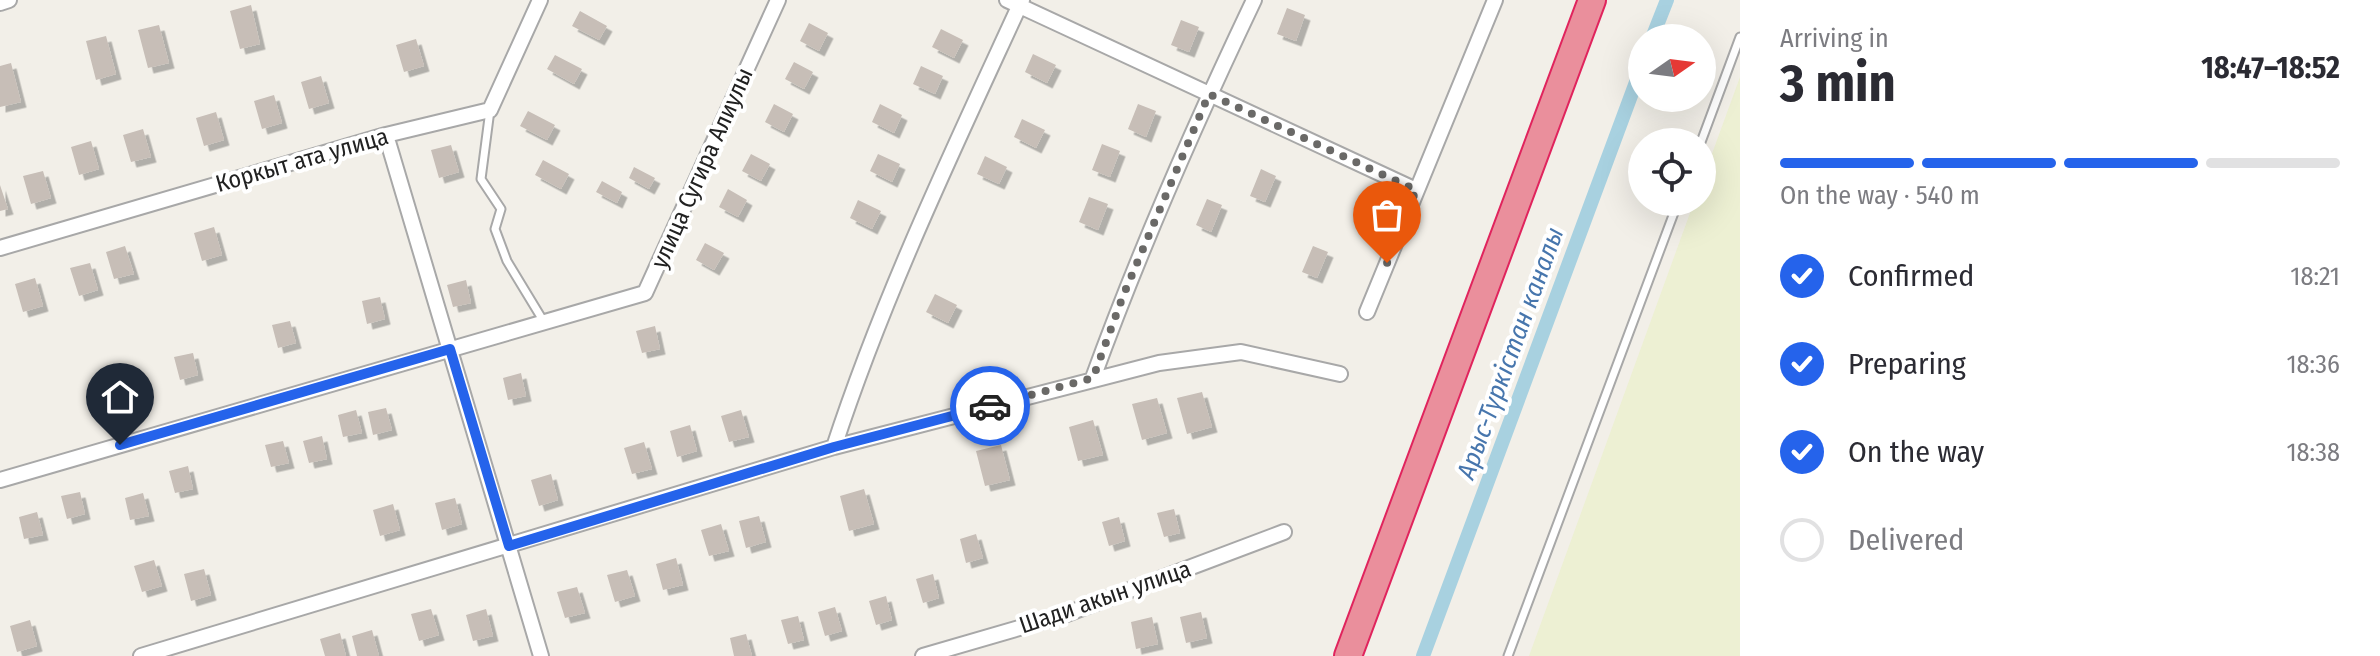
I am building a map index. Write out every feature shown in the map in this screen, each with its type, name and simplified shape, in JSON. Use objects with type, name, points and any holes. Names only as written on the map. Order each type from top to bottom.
[{"type":"highway","points":[[1348,656],[1592,0]]},
{"type":"highway","points":[[1366,656],[1610,0]]},
{"type":"street","points":[[0,3],[9,0]]},
{"type":"street","points":[[490,110],[540,0]]},
{"type":"street","name":"улица Сугира Алиулы","points":[[0,480],[645,293],[778,0]]},
{"type":"street","points":[[1093,378],[1123,296],[1209,94],[1254,0]]},
{"type":"street","points":[[1367,312],[1495,0]]},
{"type":"street","points":[[834,447],[897,280],[1016,2],[1416,190]]},
{"type":"street","name":"Коркыт ата улица","points":[[0,248],[386,135],[490,110]]},
{"type":"street","points":[[386,135],[541,656]]},
{"type":"street","points":[[141,656],[834,447],[1093,378],[1159,363],[1241,352],[1340,374]]},
{"type":"street","name":"Шади акын улица","points":[[923,656],[1064,615],[1284,532]]},
{"type":"lane","points":[[1706,128],[1740,37]]},
{"type":"lane","points":[[490,110],[481,179],[501,209],[495,229],[507,261],[544,322]]},
{"type":"lane","points":[[1508,656],[1673,216]]},
{"type":"green space","points":[[1740,77],[1740,656],[1529,656],[1689,216],[1716,216],[1716,143]]},
{"type":"building","points":[[251,5],[260,44],[240,49],[230,11]]},
{"type":"building","points":[[1287,8],[1305,15],[1296,41],[1277,34]]},
{"type":"building","points":[[580,11],[607,26],[599,40],[572,26]]},
{"type":"building","points":[[1181,20],[1199,27],[1189,52],[1171,45]]},
{"type":"building","points":[[809,23],[828,33],[819,51],[800,41]]},
{"type":"building","points":[[159,25],[169,63],[148,68],[138,30]]},
{"type":"building","points":[[941,29],[963,40],[954,58],[932,47]]},
{"type":"building","points":[[106,36],[116,74],[96,80],[86,41]]},
{"type":"building","points":[[416,39],[424,66],[404,72],[396,45]]},
{"type":"building","points":[[1033,54],[1056,65],[1047,83],[1025,72]]},
{"type":"building","points":[[555,55],[582,69],[574,84],[547,69]]},
{"type":"building","points":[[794,62],[813,72],[804,89],[785,79]]},
{"type":"building","points":[[11,63],[21,102],[0,107],[0,66]]},
{"type":"building","points":[[921,66],[943,76],[935,94],[913,84]]},
{"type":"building","points":[[321,76],[329,103],[309,109],[301,82]]},
{"type":"building","points":[[274,95],[282,123],[262,129],[254,101]]},
{"type":"building","points":[[774,104],[793,114],[784,132],[765,122]]},
{"type":"building","points":[[880,104],[902,115],[894,133],[872,122]]},
{"type":"building","points":[[1138,104],[1156,111],[1146,137],[1128,129]]},
{"type":"building","points":[[528,111],[555,125],[547,140],[520,126]]},
{"type":"building","points":[[216,112],[224,140],[204,146],[196,118]]},
{"type":"building","points":[[1022,119],[1045,130],[1036,148],[1014,137]]},
{"type":"building","points":[[143,129],[151,157],[131,162],[123,135]]},
{"type":"building","points":[[91,141],[99,169],[79,175],[71,147]]},
{"type":"building","points":[[1102,144],[1120,151],[1110,177],[1092,170]]},
{"type":"building","points":[[451,145],[459,172],[439,178],[431,150]]},
{"type":"building","points":[[751,154],[770,164],[761,181],[742,171]]},
{"type":"building","points":[[878,154],[900,164],[892,182],[870,171]]},
{"type":"building","points":[[985,156],[1007,167],[999,184],[977,174]]},
{"type":"building","points":[[543,160],[569,174],[561,189],[535,175]]},
{"type":"building","points":[[634,167],[655,178],[649,189],[629,178]]},
{"type":"building","points":[[1261,169],[1276,176],[1265,202],[1250,196]]},
{"type":"building","points":[[43,171],[51,198],[31,204],[23,176]]},
{"type":"building","points":[[602,181],[622,192],[617,203],[596,192]]},
{"type":"building","points":[[0,185],[8,209],[0,211]]},
{"type":"building","points":[[728,189],[747,200],[738,217],[719,207]]},
{"type":"building","points":[[1089,197],[1108,204],[1098,230],[1079,222]]},
{"type":"building","points":[[1207,199],[1222,205],[1211,232],[1196,225]]},
{"type":"building","points":[[858,200],[881,211],[872,229],[850,218]]},
{"type":"building","points":[[214,227],[222,255],[202,261],[194,233]]},
{"type":"building","points":[[705,243],[724,253],[714,270],[696,260]]},
{"type":"building","points":[[125,246],[134,274],[114,279],[106,252]]},
{"type":"building","points":[[1313,246],[1328,252],[1317,278],[1302,272]]},
{"type":"building","points":[[90,263],[98,290],[79,296],[70,268]]},
{"type":"building","points":[[35,278],[43,306],[23,312],[15,284]]},
{"type":"building","points":[[466,280],[471,303],[453,307],[447,285]]},
{"type":"building","points":[[935,294],[957,305],[948,323],[926,312]]},
{"type":"building","points":[[380,297],[385,319],[367,324],[362,301]]},
{"type":"building","points":[[290,321],[296,343],[278,348],[272,325]]},
{"type":"building","points":[[655,326],[660,349],[642,353],[636,331]]},
{"type":"building","points":[[193,353],[198,375],[180,380],[174,357]]},
{"type":"building","points":[[521,373],[526,396],[508,400],[503,378]]},
{"type":"building","points":[[1202,392],[1212,427],[1187,434],[1177,398]]},
{"type":"building","points":[[1157,398],[1167,433],[1142,440],[1132,404]]},
{"type":"building","points":[[386,408],[392,430],[373,435],[368,412]]},
{"type":"building","points":[[356,410],[362,433],[343,437],[338,415]]},
{"type":"building","points":[[741,410],[749,437],[729,442],[721,416]]},
{"type":"building","points":[[1093,420],[1103,455],[1078,461],[1069,427]]},
{"type":"building","points":[[690,425],[697,451],[677,457],[670,431]]},
{"type":"building","points":[[322,436],[327,459],[309,463],[303,441]]},
{"type":"building","points":[[283,441],[289,463],[271,467],[265,445]]},
{"type":"building","points":[[644,442],[652,469],[632,474],[624,448]]},
{"type":"building","points":[[1001,445],[1010,480],[985,486],[976,451]]},
{"type":"building","points":[[188,466],[193,489],[175,493],[169,471]]},
{"type":"building","points":[[551,474],[558,500],[539,506],[531,480]]},
{"type":"building","points":[[864,489],[874,524],[849,531],[840,496]]},
{"type":"building","points":[[80,492],[85,514],[67,519],[61,496]]},
{"type":"building","points":[[143,493],[149,516],[130,520],[125,498]]},
{"type":"building","points":[[455,498],[462,524],[442,530],[435,503]]},
{"type":"building","points":[[393,504],[400,530],[380,536],[373,510]]},
{"type":"building","points":[[1174,509],[1180,533],[1164,537],[1157,513]]},
{"type":"building","points":[[37,512],[43,535],[24,539],[19,517]]},
{"type":"building","points":[[759,516],[766,542],[746,548],[739,521]]},
{"type":"building","points":[[1119,517],[1125,541],[1109,546],[1102,522]]},
{"type":"building","points":[[721,524],[729,551],[709,556],[701,530]]},
{"type":"building","points":[[976,534],[983,558],[966,563],[960,539]]},
{"type":"building","points":[[676,558],[683,585],[663,590],[656,564]]},
{"type":"building","points":[[154,560],[162,586],[142,592],[134,566]]},
{"type":"building","points":[[204,569],[211,595],[191,601],[184,574]]},
{"type":"building","points":[[627,570],[635,596],[615,602],[607,575]]},
{"type":"building","points":[[933,574],[939,598],[923,603],[916,579]]},
{"type":"building","points":[[577,587],[585,613],[565,618],[557,592]]},
{"type":"building","points":[[886,596],[892,620],[876,625],[869,601]]},
{"type":"building","points":[[835,607],[842,631],[825,636],[818,612]]},
{"type":"building","points":[[431,609],[439,635],[419,641],[411,614]]},
{"type":"building","points":[[486,609],[493,636],[473,641],[466,615]]},
{"type":"building","points":[[1201,612],[1207,638],[1186,643],[1180,617]]},
{"type":"building","points":[[798,616],[804,640],[788,644],[781,620]]},
{"type":"building","points":[[1152,617],[1158,644],[1136,649],[1131,622]]},
{"type":"building","points":[[30,620],[37,646],[17,652],[10,626]]},
{"type":"building","points":[[372,630],[379,656],[357,656],[352,636]]},
{"type":"building","points":[[340,633],[346,656],[325,656],[320,639]]},
{"type":"building","points":[[746,634],[752,656],[734,656],[730,638]]},
{"type":"waterway","name":"Арыс-Түркістан каналы","points":[[1658,24],[1667,0]]},
{"type":"waterway","name":"Арыс-Түркістан каналы","points":[[1423,656],[1628,104]]},
{"type":"way so far","points":[[990,406],[1093,378],[1123,296],[1209,94],[1416,190],[1387,263]]},
{"type":"route","points":[[120,445],[450,349],[509,546],[834,447],[990,406]]}]
